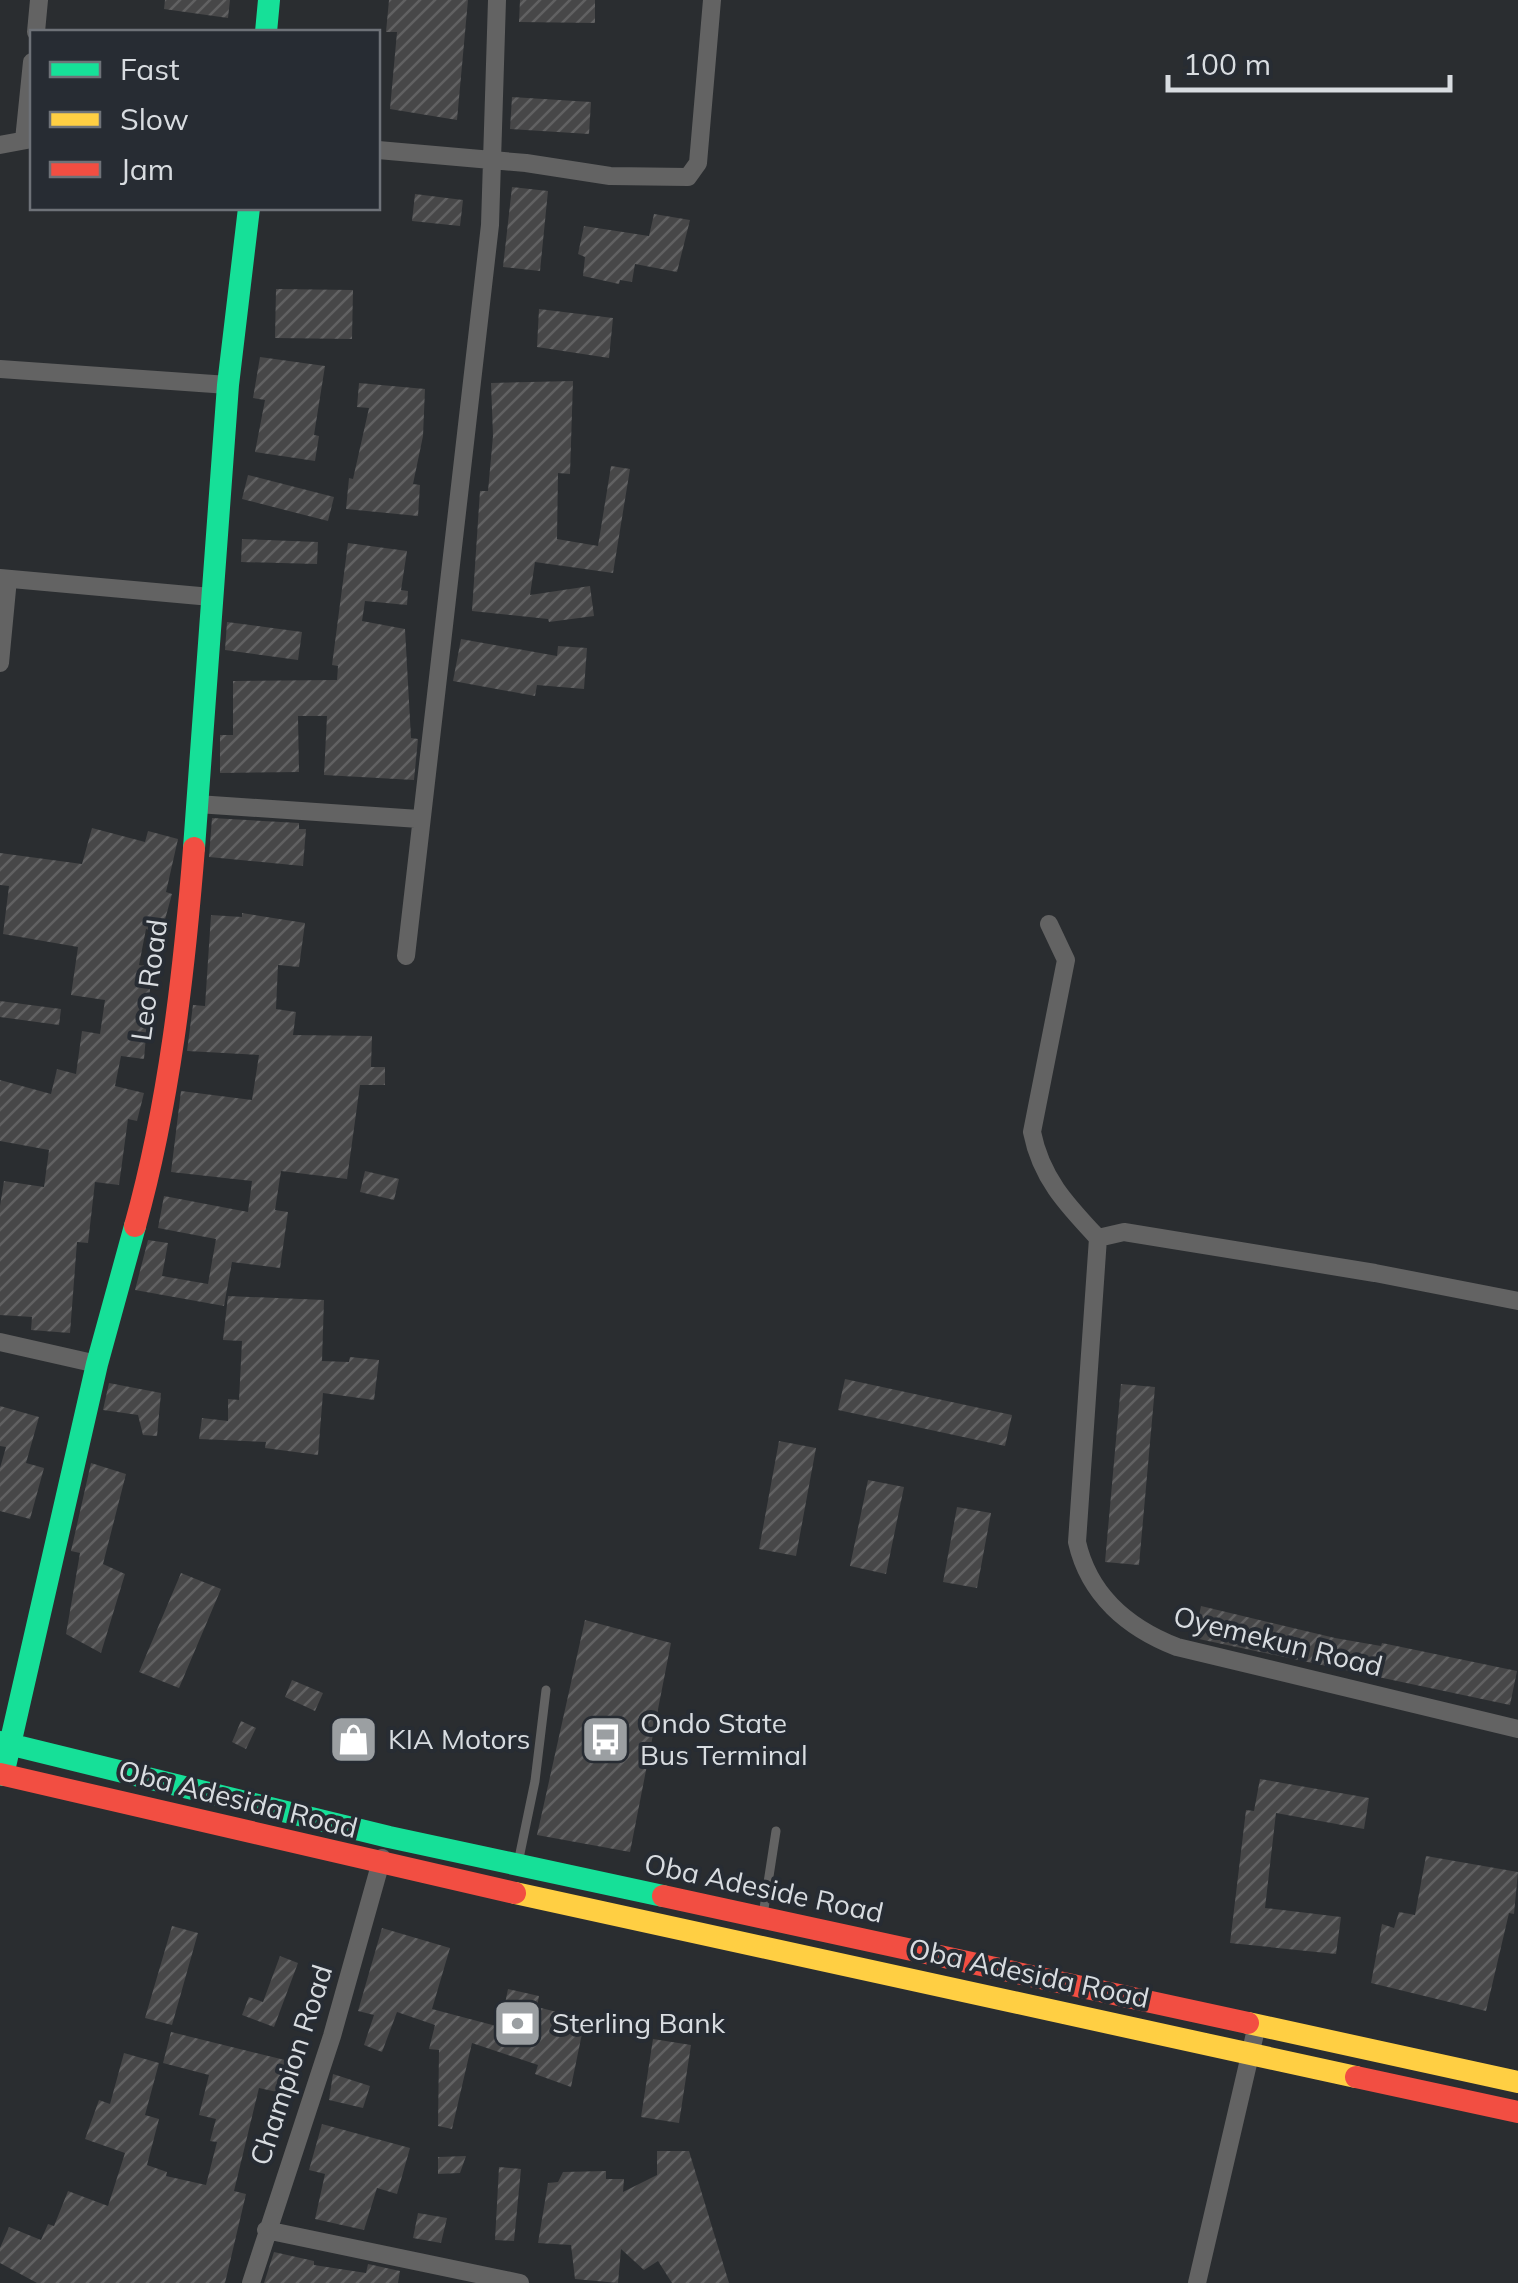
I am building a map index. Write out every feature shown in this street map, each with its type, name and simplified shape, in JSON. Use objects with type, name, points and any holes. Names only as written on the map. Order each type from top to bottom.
[{"type":"main road","points":[[266,30],[269,0]]},
{"type":"main road","name":"Leo Road","points":[[1,1774],[5,1743],[97,1364],[123,1283],[164,1084],[187,939],[228,385],[249,210]]},
{"type":"main road","name":"Oba Adeside Road","points":[[5,1743],[517,1866],[1518,2082]]},
{"type":"main road","name":"Oba Adesida Road","points":[[1,1774],[380,1864],[1518,2112]]},
{"type":"street","points":[[36,30],[40,0]]},
{"type":"street","points":[[406,956],[419,818],[451,577],[492,161],[497,0]]},
{"type":"street","points":[[380,150],[642,178],[673,180],[695,173],[712,0]]},
{"type":"street","points":[[0,145],[28,139],[30,100]]},
{"type":"street","points":[[0,369],[228,385]]},
{"type":"street","points":[[0,662],[4,578],[211,597]]},
{"type":"street","points":[[197,804],[419,818]]},
{"type":"street","points":[[1049,924],[1066,960],[1032,1132],[1037,1159],[1055,1192],[1098,1238],[1124,1232],[1376,1273],[1518,1302]]},
{"type":"street","name":"Oyemekun Road","points":[[1098,1238],[1078,1527],[1083,1566],[1097,1593],[1142,1631],[1177,1647],[1518,1729]]},
{"type":"street","points":[[0,1342],[97,1364]]},
{"type":"street","name":"Champion Road","points":[[251,2283],[332,2036],[389,1837]]},
{"type":"street","points":[[1197,2283],[1257,2025]]},
{"type":"street","points":[[266,2230],[520,2283]]},
{"type":"lane","points":[[517,1866],[535,1781],[546,1690]]},
{"type":"lane","points":[[762,1918],[776,1831]]},
{"type":"building","points":[[165,0],[230,0],[228,18],[164,9]]},
{"type":"building","points":[[389,0],[468,0],[457,120],[390,109],[397,32],[386,32]]},
{"type":"building","points":[[520,0],[595,0],[595,23],[519,22]]},
{"type":"building","points":[[512,97],[591,102],[589,134],[510,129]]},
{"type":"building","points":[[512,187],[548,191],[540,271],[503,267]]},
{"type":"building","points":[[415,194],[463,200],[460,226],[412,221]]},
{"type":"building","points":[[654,214],[690,220],[677,272],[635,264],[632,282],[620,280],[619,284],[583,276],[585,257],[578,254],[584,226],[649,236]]},
{"type":"building","points":[[276,289],[353,290],[352,339],[275,338]]},
{"type":"building","points":[[539,309],[613,318],[609,358],[537,347]]},
{"type":"building","points":[[260,357],[325,366],[314,435],[319,436],[315,461],[255,452],[265,400],[253,398]]},
{"type":"building","points":[[573,381],[570,474],[558,473],[557,539],[598,546],[611,466],[630,469],[613,573],[535,562],[530,595],[590,586],[594,616],[549,622],[472,611],[480,491],[488,491],[493,436],[491,383]]},
{"type":"building","points":[[359,383],[425,389],[423,436],[413,484],[420,485],[418,516],[346,509],[349,478],[353,479],[369,408],[357,407]]},
{"type":"building","points":[[248,475],[334,497],[328,521],[242,499]]},
{"type":"building","points":[[242,539],[318,542],[317,564],[241,562]]},
{"type":"building","points":[[348,543],[407,551],[401,590],[408,591],[407,605],[365,601],[362,621],[405,629],[411,738],[418,739],[414,780],[324,775],[327,716],[298,716],[299,772],[220,773],[220,735],[233,735],[233,681],[337,680],[338,666],[332,665]]},
{"type":"building","points":[[227,622],[302,632],[298,660],[225,650]]},
{"type":"building","points":[[461,639],[557,656],[558,646],[587,648],[584,689],[537,685],[535,696],[453,681]]},
{"type":"building","points":[[212,818],[299,823],[299,829],[306,829],[303,866],[209,857]]},
{"type":"building","points":[[92,828],[145,842],[148,831],[178,839],[166,892],[172,894],[161,934],[146,929],[139,965],[152,967],[144,1059],[121,1056],[115,1086],[144,1093],[137,1121],[128,1119],[119,1185],[95,1182],[88,1243],[77,1242],[70,1333],[31,1330],[32,1317],[0,1315],[0,1206],[4,1181],[44,1187],[49,1150],[0,1141],[0,1080],[51,1094],[57,1069],[76,1074],[82,1031],[100,1034],[105,1000],[71,995],[78,947],[3,934],[9,886],[0,885],[0,853],[82,864]]},
{"type":"building","points":[[242,913],[305,923],[299,967],[278,965],[276,1009],[296,1012],[293,1035],[372,1036],[371,1067],[385,1067],[385,1085],[360,1085],[347,1179],[281,1171],[275,1210],[288,1212],[280,1268],[232,1262],[224,1306],[135,1290],[148,1240],[168,1243],[162,1276],[208,1284],[216,1239],[158,1228],[164,1196],[248,1212],[252,1181],[171,1172],[181,1091],[252,1100],[259,1055],[187,1051],[193,1005],[205,1006],[211,915],[242,917]]},
{"type":"building","points":[[0,1001],[61,1009],[59,1025],[0,1017]]},
{"type":"building","points":[[365,1171],[399,1179],[394,1200],[360,1192]]},
{"type":"building","points":[[228,1296],[324,1300],[322,1361],[349,1362],[350,1357],[379,1360],[374,1400],[323,1393],[318,1455],[265,1448],[266,1442],[199,1439],[202,1418],[228,1421],[228,1399],[239,1400],[242,1341],[223,1340]]},
{"type":"building","points":[[845,1379],[1012,1415],[1005,1446],[838,1410]]},
{"type":"building","points":[[109,1383],[161,1393],[157,1436],[143,1435],[138,1415],[103,1410]]},
{"type":"building","points":[[1121,1384],[1155,1387],[1139,1565],[1105,1562]]},
{"type":"building","points":[[0,1406],[39,1417],[26,1463],[44,1468],[30,1519],[0,1511],[0,1468],[6,1447],[0,1446]]},
{"type":"building","points":[[779,1441],[816,1448],[796,1556],[759,1549]]},
{"type":"building","points":[[91,1463],[126,1474],[103,1564],[125,1574],[101,1653],[66,1634],[80,1553],[71,1551]]},
{"type":"building","points":[[868,1480],[904,1487],[886,1574],[850,1566]]},
{"type":"building","points":[[957,1507],[991,1513],[977,1588],[943,1582]]},
{"type":"building","points":[[181,1573],[221,1589],[179,1688],[139,1672]]},
{"type":"building","points":[[1201,1606],[1335,1638],[1381,1646],[1382,1643],[1517,1671],[1510,1705],[1194,1638]]},
{"type":"building","name":"Ondo State Bus Terminal","points":[[585,1620],[671,1643],[630,1852],[537,1835]]},
{"type":"building","points":[[292,1680],[323,1693],[315,1711],[285,1697]]},
{"type":"building","points":[[241,1721],[256,1728],[246,1749],[232,1742]]},
{"type":"building","points":[[1260,1779],[1369,1798],[1364,1829],[1276,1813],[1265,1908],[1341,1917],[1336,1954],[1230,1943],[1246,1810],[1254,1811]]},
{"type":"building","points":[[1426,1856],[1518,1872],[1514,1914],[1509,1913],[1486,2011],[1371,1983],[1382,1924],[1394,1928],[1399,1912],[1415,1915]]},
{"type":"building","points":[[172,1926],[198,1933],[172,2025],[145,2018]]},
{"type":"building","points":[[382,1928],[450,1948],[432,2009],[500,2027],[508,1989],[539,1996],[537,2007],[585,2019],[571,2087],[535,2074],[538,2065],[472,2043],[452,2129],[438,2126],[439,2050],[429,2049],[435,2025],[397,2012],[382,2052],[364,2045],[374,2015],[358,2011]]},
{"type":"building","points":[[280,1956],[298,1963],[274,2027],[242,2015],[249,1997],[263,2002]]},
{"type":"building","points":[[171,2032],[285,2060],[277,2092],[259,2088],[234,2191],[246,2194],[225,2283],[37,2283],[0,2263],[0,2248],[9,2227],[41,2240],[48,2224],[54,2226],[68,2191],[108,2206],[125,2153],[85,2139],[99,2100],[110,2104],[124,2053],[159,2063],[145,2115],[159,2119],[147,2165],[167,2172],[166,2176],[206,2185],[217,2142],[210,2141],[216,2119],[199,2115],[209,2075],[163,2063]]},
{"type":"building","points":[[653,2039],[691,2045],[679,2123],[641,2117]]},
{"type":"building","points":[[333,2074],[370,2086],[363,2108],[329,2100]]},
{"type":"building","points":[[322,2124],[410,2148],[397,2194],[377,2188],[364,2230],[315,2219],[325,2174],[309,2170]]},
{"type":"building","points":[[657,2151],[689,2151],[729,2283],[672,2283],[658,2261],[644,2270],[621,2249],[618,2283],[575,2279],[571,2245],[538,2243],[548,2183],[558,2182],[563,2172],[606,2171],[606,2179],[624,2179],[623,2192],[657,2175]]},
{"type":"building","points":[[466,2156],[460,2173],[438,2174],[438,2157]]},
{"type":"building","points":[[499,2167],[521,2169],[514,2241],[495,2240]]},
{"type":"building","points":[[418,2213],[447,2218],[441,2243],[413,2238]]},
{"type":"building","points":[[274,2252],[314,2261],[314,2265],[366,2273],[368,2264],[400,2271],[398,2283],[264,2283]]},
{"type":"traffic: fast","points":[[266,30],[269,0]]},
{"type":"traffic: fast","points":[[194,848],[228,385],[249,210]]},
{"type":"traffic: fast","points":[[3,1775],[97,1364],[135,1226]]},
{"type":"traffic: fast","points":[[0,1742],[389,1837],[663,1896]]},
{"type":"traffic: slow","points":[[515,1893],[1356,2077]]},
{"type":"traffic: slow","points":[[1248,2023],[1518,2082]]},
{"type":"traffic: jam","points":[[135,1226],[157,1133],[173,1038],[194,848]]},
{"type":"traffic: jam","points":[[0,1774],[515,1893]]},
{"type":"traffic: jam","points":[[663,1896],[1248,2023]]},
{"type":"traffic: jam","points":[[1356,2077],[1518,2112]]},
{"type":"place","name":"KIA Motors","points":[[353,1739]]},
{"type":"place","name":"Ondo State Bus Terminal","points":[[605,1739]]},
{"type":"place","name":"Sterling Bank","points":[[517,2023]]}]
